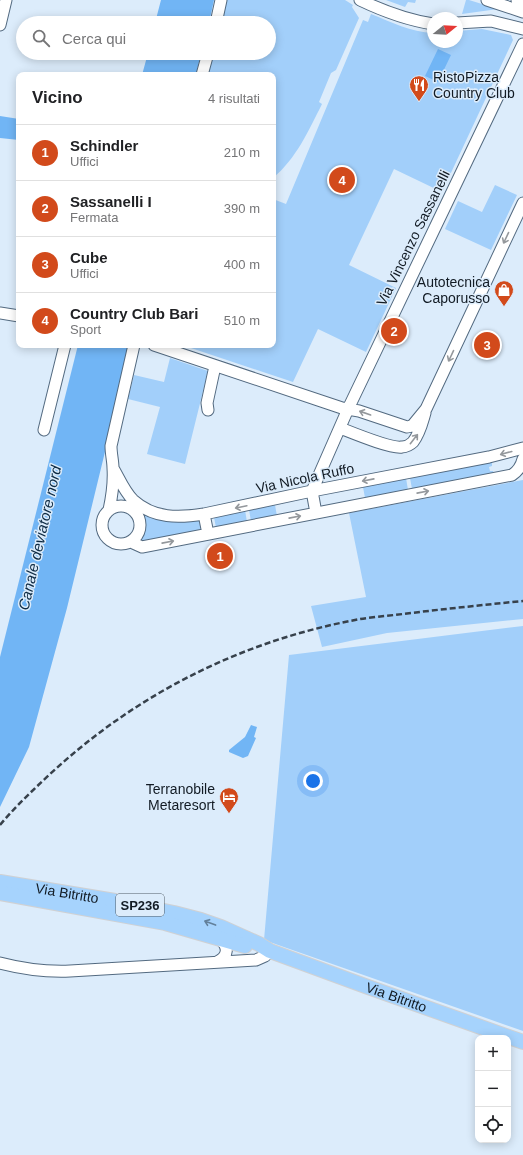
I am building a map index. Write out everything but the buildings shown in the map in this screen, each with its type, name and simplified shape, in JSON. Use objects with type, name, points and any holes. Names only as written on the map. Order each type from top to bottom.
[{"type":"main road","name":"Via Bitritto","points":[[0,888],[165,923],[259,950],[270,951]]},
{"type":"main road","name":"Via Bitritto","points":[[0,888],[115,901],[201,920],[259,944],[270,951],[523,1042]]},
{"type":"street","points":[[0,25],[6,0]]},
{"type":"street","points":[[218,16],[221,0]]},
{"type":"street","points":[[360,0],[394,15],[427,23]]},
{"type":"street","points":[[487,0],[523,12]]},
{"type":"street","points":[[517,0],[523,2]]},
{"type":"street","points":[[463,23],[491,21],[523,29]]},
{"type":"street","name":"Via Vincenzo Sassanelli","points":[[312,491],[348,409],[523,44]]},
{"type":"street","points":[[203,72],[206,60]]},
{"type":"street","points":[[340,428],[387,445],[402,448],[413,442],[420,430],[426,409],[523,203]]},
{"type":"street","points":[[0,313],[16,316]]},
{"type":"street","points":[[44,430],[64,348]]},
{"type":"street","points":[[113,468],[133,504],[140,526],[139,532],[131,542],[125,544],[112,542],[107,538],[102,526],[102,520],[109,510],[113,491],[111,446],[113,431],[133,348]]},
{"type":"street","points":[[163,348],[406,427],[412,426],[426,409]]},
{"type":"street","points":[[208,410],[207,403],[215,366]]},
{"type":"street","name":"Via Nicola Ruffo","points":[[133,504],[144,507],[161,515],[186,517],[489,457],[523,448]]},
{"type":"street","points":[[131,542],[142,547],[512,475],[518,471],[523,459]]},
{"type":"street","points":[[312,491],[316,513]]},
{"type":"street","points":[[109,510],[114,507],[133,504]]},
{"type":"street","points":[[204,514],[208,534]]},
{"type":"street","points":[[217,962],[223,959],[226,955],[224,943],[219,938]]},
{"type":"street","points":[[0,963],[18,968],[57,972],[256,960],[265,956],[270,951]]},
{"type":"shaded area","points":[[227,0],[345,0],[353,5],[352,7],[359,18],[336,70],[331,73],[319,102],[322,104],[307,134],[289,162],[276,175],[276,72],[209,72],[212,60],[276,60],[276,16],[223,16]]},
{"type":"shaded area","points":[[386,0],[416,0],[415,3],[408,2],[405,7]]},
{"type":"shaded area","points":[[466,0],[498,9],[463,14]]},
{"type":"shaded area","points":[[371,14],[409,29],[427,32],[427,48],[463,48],[463,31],[482,29],[511,35],[513,40],[442,192],[394,169],[349,265],[396,288],[366,352],[318,329],[293,382],[191,348],[276,348],[276,200],[286,204],[363,20],[368,22]]},
{"type":"shaded area","points":[[495,185],[517,195],[491,250],[445,229],[458,201],[482,212]]},
{"type":"shaded area","points":[[170,358],[208,371],[185,464],[147,454],[160,407],[128,399],[134,375],[164,382]]},
{"type":"shaded area","points":[[492,462],[492,466],[489,467],[490,471],[493,471],[494,474],[412,489],[410,478]]},
{"type":"shaded area","points":[[406,478],[408,490],[365,498],[363,487]]},
{"type":"shaded area","points":[[523,480],[523,619],[387,633],[322,647],[311,606],[366,597],[349,513]]},
{"type":"shaded area","points":[[275,505],[277,516],[251,521],[249,510]]},
{"type":"shaded area","points":[[245,510],[247,522],[216,528],[214,517]]},
{"type":"shaded area","points":[[142,512],[199,519],[201,531],[142,543],[139,540],[144,526]]},
{"type":"shaded area","points":[[523,626],[523,1031],[264,940],[289,655]]},
{"type":"water","points":[[161,0],[214,0],[211,16],[157,16]]},
{"type":"water","points":[[438,49],[451,55],[438,82],[425,76]]},
{"type":"water","points":[[146,60],[199,60],[197,72],[143,72]]},
{"type":"water","points":[[0,116],[16,119],[16,140],[0,138]]},
{"type":"water","name":"Canale deviatore nord","points":[[77,348],[130,348],[67,608],[29,747],[0,807],[0,657]]},
{"type":"water","points":[[251,725],[257,727],[254,737],[256,738],[248,756],[243,758],[229,752],[229,750],[245,737]]},
{"type":"railway","points":[[0,825],[49,775],[82,746],[117,720],[153,697],[191,676],[230,658],[270,642],[355,620],[523,601]]},
{"type":"place","name":"RistoPizza Country Club","points":[[419,102]]},
{"type":"place","name":"Country Club Bari","points":[[342,180]]},
{"type":"place","name":"Autotecnica Caporusso","points":[[504,307]]},
{"type":"place","name":"Sassanelli I","points":[[394,331]]},
{"type":"place","name":"Cube","points":[[487,345]]},
{"type":"place","name":"Schindler","points":[[220,556]]},
{"type":"place","name":"Terranobile Metaresort","points":[[229,814]]}]
